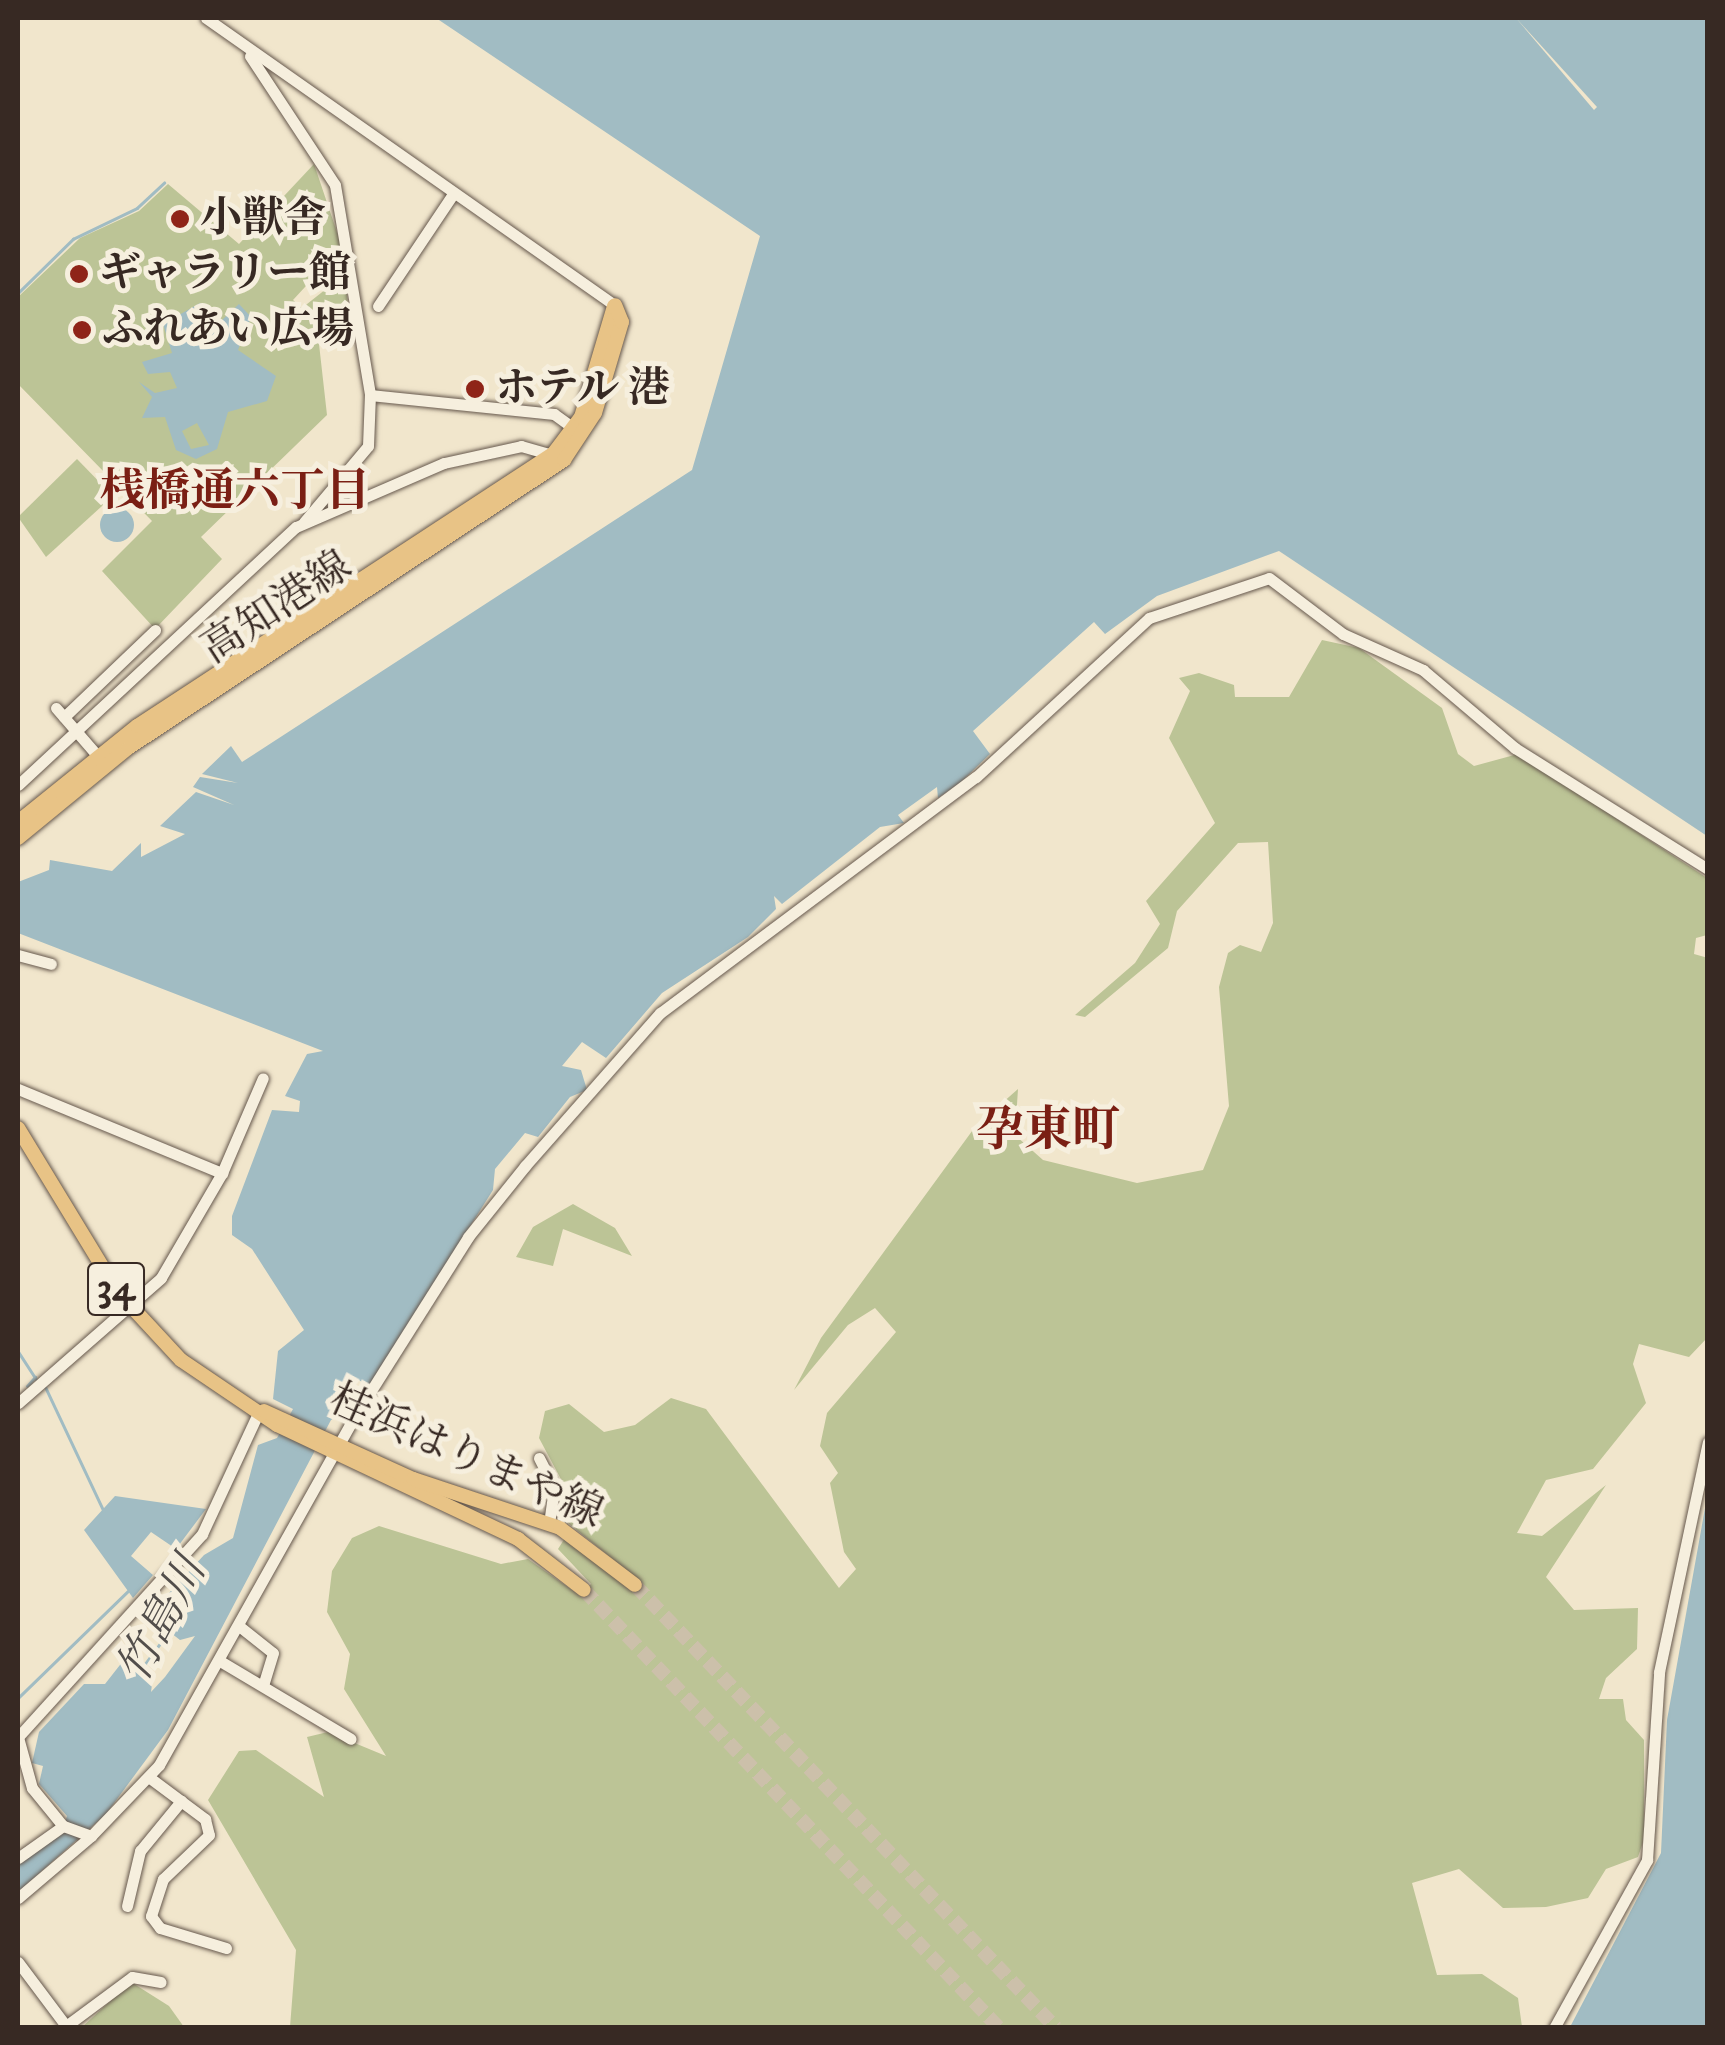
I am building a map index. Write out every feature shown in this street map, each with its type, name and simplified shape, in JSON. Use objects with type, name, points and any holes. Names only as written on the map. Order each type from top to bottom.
[{"type":"main road","name":"高知港線","points":[[19,817],[558,457],[579,432],[622,322],[614,305]]},
{"type":"main road","name":"高知港線","points":[[18,838],[101,760]]},
{"type":"main road","name":"桂浜はりまや線","points":[[18,1128],[130,1308],[182,1360],[259,1411],[518,1539],[584,1590]]},
{"type":"main road","name":"桂浜はりまや線","points":[[332,1445],[412,1479],[549,1524],[596,1548],[635,1585]]},
{"type":"street","points":[[206,18],[250,56],[614,305]]},
{"type":"street","points":[[18,785],[304,522],[368,446],[370,395],[336,184],[250,56]]},
{"type":"street","points":[[378,306],[453,194]]},
{"type":"street","points":[[370,395],[554,414],[579,432]]},
{"type":"street","points":[[304,522],[444,463],[521,446],[558,457]]},
{"type":"street","points":[[18,1898],[150,1778],[220,1662],[332,1445],[468,1237],[660,1013],[976,777],[1148,618],[1269,578],[1343,634],[1423,670],[1515,748],[1708,870]]},
{"type":"street","points":[[101,760],[60,712],[155,630]]},
{"type":"street","points":[[18,955],[51,964]]},
{"type":"street","points":[[18,1403],[130,1308],[205,1216],[263,1078]]},
{"type":"street","points":[[18,1089],[222,1173]]},
{"type":"street","points":[[90,1836],[64,1826],[32,1788],[18,1737],[202,1534],[259,1411]]},
{"type":"street","points":[[1554,2028],[1646,1860],[1660,1672],[1708,1442]]},
{"type":"street","points":[[540,1458],[554,1488],[549,1524]]},
{"type":"street","points":[[239,1626],[274,1653],[263,1686]]},
{"type":"street","points":[[220,1662],[351,1739]]},
{"type":"street","points":[[150,1778],[205,1819],[209,1836],[163,1878],[151,1916],[160,1928],[226,1948]]},
{"type":"street","points":[[127,1906],[140,1851],[181,1801]]},
{"type":"street","points":[[18,1858],[64,1826]]},
{"type":"street","points":[[18,1962],[66,2026],[132,1976],[162,1982]]},
{"type":"green space","points":[[314,164],[342,247],[293,300],[302,308],[345,274],[349,315],[319,344],[327,415],[201,537],[222,559],[155,629],[102,571],[152,521],[18,384],[18,297],[80,238],[139,211],[168,184],[239,244]]},
{"type":"green space","points":[[77,459],[113,496],[46,557],[18,517]]},
{"type":"green space","points":[[1322,640],[1359,648],[1442,708],[1458,754],[1474,766],[1518,754],[1707,878],[1707,935],[1696,938],[1694,954],[1708,958],[1707,1338],[1689,1357],[1639,1344],[1633,1364],[1646,1403],[1593,1469],[1546,1480],[1517,1533],[1542,1536],[1606,1485],[1546,1577],[1574,1610],[1638,1608],[1637,1649],[1606,1678],[1599,1699],[1623,1699],[1626,1720],[1644,1740],[1644,1839],[1638,1857],[1606,1869],[1588,1898],[1546,1907],[1503,1908],[1459,1869],[1412,1883],[1437,1975],[1482,1974],[1518,1998],[1522,2027],[290,2027],[296,1950],[208,1800],[239,1751],[256,1750],[324,1797],[307,1737],[328,1732],[386,1756],[344,1689],[350,1654],[327,1612],[332,1571],[352,1538],[379,1526],[501,1564],[528,1559],[579,1595],[591,1584],[558,1549],[565,1538],[640,1581],[563,1519],[563,1483],[539,1438],[545,1411],[569,1404],[604,1432],[635,1425],[671,1398],[706,1409],[839,1588],[856,1569],[844,1552],[830,1483],[838,1473],[820,1446],[827,1413],[896,1332],[875,1308],[848,1325],[794,1390],[821,1338],[975,1127],[1018,1089],[1015,1135],[1043,1160],[1137,1183],[1203,1170],[1229,1106],[1219,987],[1228,953],[1240,945],[1261,952],[1273,923],[1268,842],[1238,843],[1177,911],[1168,948],[1085,1017],[1075,1015],[1135,963],[1160,924],[1146,901],[1215,823],[1169,738],[1190,691],[1179,678],[1199,673],[1234,685],[1235,697],[1289,697]]},
{"type":"green space","points":[[573,1204],[615,1228],[632,1256],[563,1229],[553,1266],[516,1257],[533,1227]]},
{"type":"green space","points":[[131,1982],[169,2006],[184,2027],[81,2028]]},
{"type":"water","name":"竹島川","points":[[436,18],[1707,18],[1707,836],[1279,551],[1157,596],[1105,634],[1094,622],[973,731],[990,754],[961,782],[938,798],[937,787],[898,815],[904,823],[880,827],[782,904],[774,896],[776,909],[748,937],[662,993],[606,1058],[582,1042],[562,1066],[581,1070],[587,1090],[570,1097],[538,1137],[525,1133],[495,1169],[493,1190],[369,1386],[352,1376],[342,1394],[356,1403],[331,1420],[168,1730],[106,1814],[18,1892],[18,1865],[62,1831],[67,1816],[39,1784],[43,1766],[32,1763],[39,1732],[84,1684],[105,1684],[127,1656],[153,1677],[151,1692],[165,1677],[195,1636],[180,1640],[154,1620],[157,1606],[204,1555],[233,1538],[258,1445],[277,1438],[293,1409],[273,1399],[278,1351],[304,1330],[252,1249],[232,1235],[232,1216],[272,1110],[299,1112],[300,1101],[285,1096],[307,1054],[323,1051],[18,933],[18,882],[49,870],[50,860],[112,871],[141,843],[141,857],[185,834],[160,826],[196,792],[234,805],[193,787],[200,777],[238,783],[202,774],[231,746],[242,762],[692,470],[760,236]]},
{"type":"water","points":[[200,303],[219,323],[239,304],[251,317],[238,350],[276,376],[267,401],[228,412],[217,449],[196,459],[176,450],[165,417],[142,418],[152,397],[139,382],[155,393],[177,388],[170,372],[148,374],[142,362],[172,353],[163,324]],"holes":[[[197,423],[209,445],[191,449],[182,431]]]},
{"type":"water","points":[[117,508],[129,513],[134,525],[129,537],[117,542],[105,537],[100,525],[105,513]]},
{"type":"water","points":[[115,1496],[206,1509],[176,1549],[151,1532],[131,1556],[153,1575],[133,1598],[84,1530]]},
{"type":"water","points":[[1707,1497],[1707,2027],[1570,2027],[1661,1853],[1667,1720]]},
{"type":"pier","points":[[1516,18],[1597,107],[1594,110]]},
{"type":"waterway","points":[[18,293],[73,239],[137,208],[164,183]]},
{"type":"waterway","points":[[18,1351],[36,1379]]},
{"type":"waterway","points":[[27,1386],[35,1377]]},
{"type":"waterway","points":[[46,1388],[104,1511]]},
{"type":"waterway","name":"竹島川","points":[[18,1698],[128,1591]]},
{"type":"waterway","name":"竹島川","points":[[142,1668],[170,1630]]},
{"type":"tunnel","points":[[635,1585],[1056,2028]]},
{"type":"tunnel","points":[[584,1590],[999,2028]]},
{"type":"place","name":"小獣舎","points":[[180,219]]},
{"type":"place","name":"ギャラリー館","points":[[79,274]]},
{"type":"place","name":"ふれあい広場","points":[[82,330]]},
{"type":"place","name":"ホテル 港","points":[[475,389]]},
{"type":"district","name":"桟橋通六丁目","points":[[235,493]]},
{"type":"district","name":"孕東町","points":[[1048,1132]]}]
